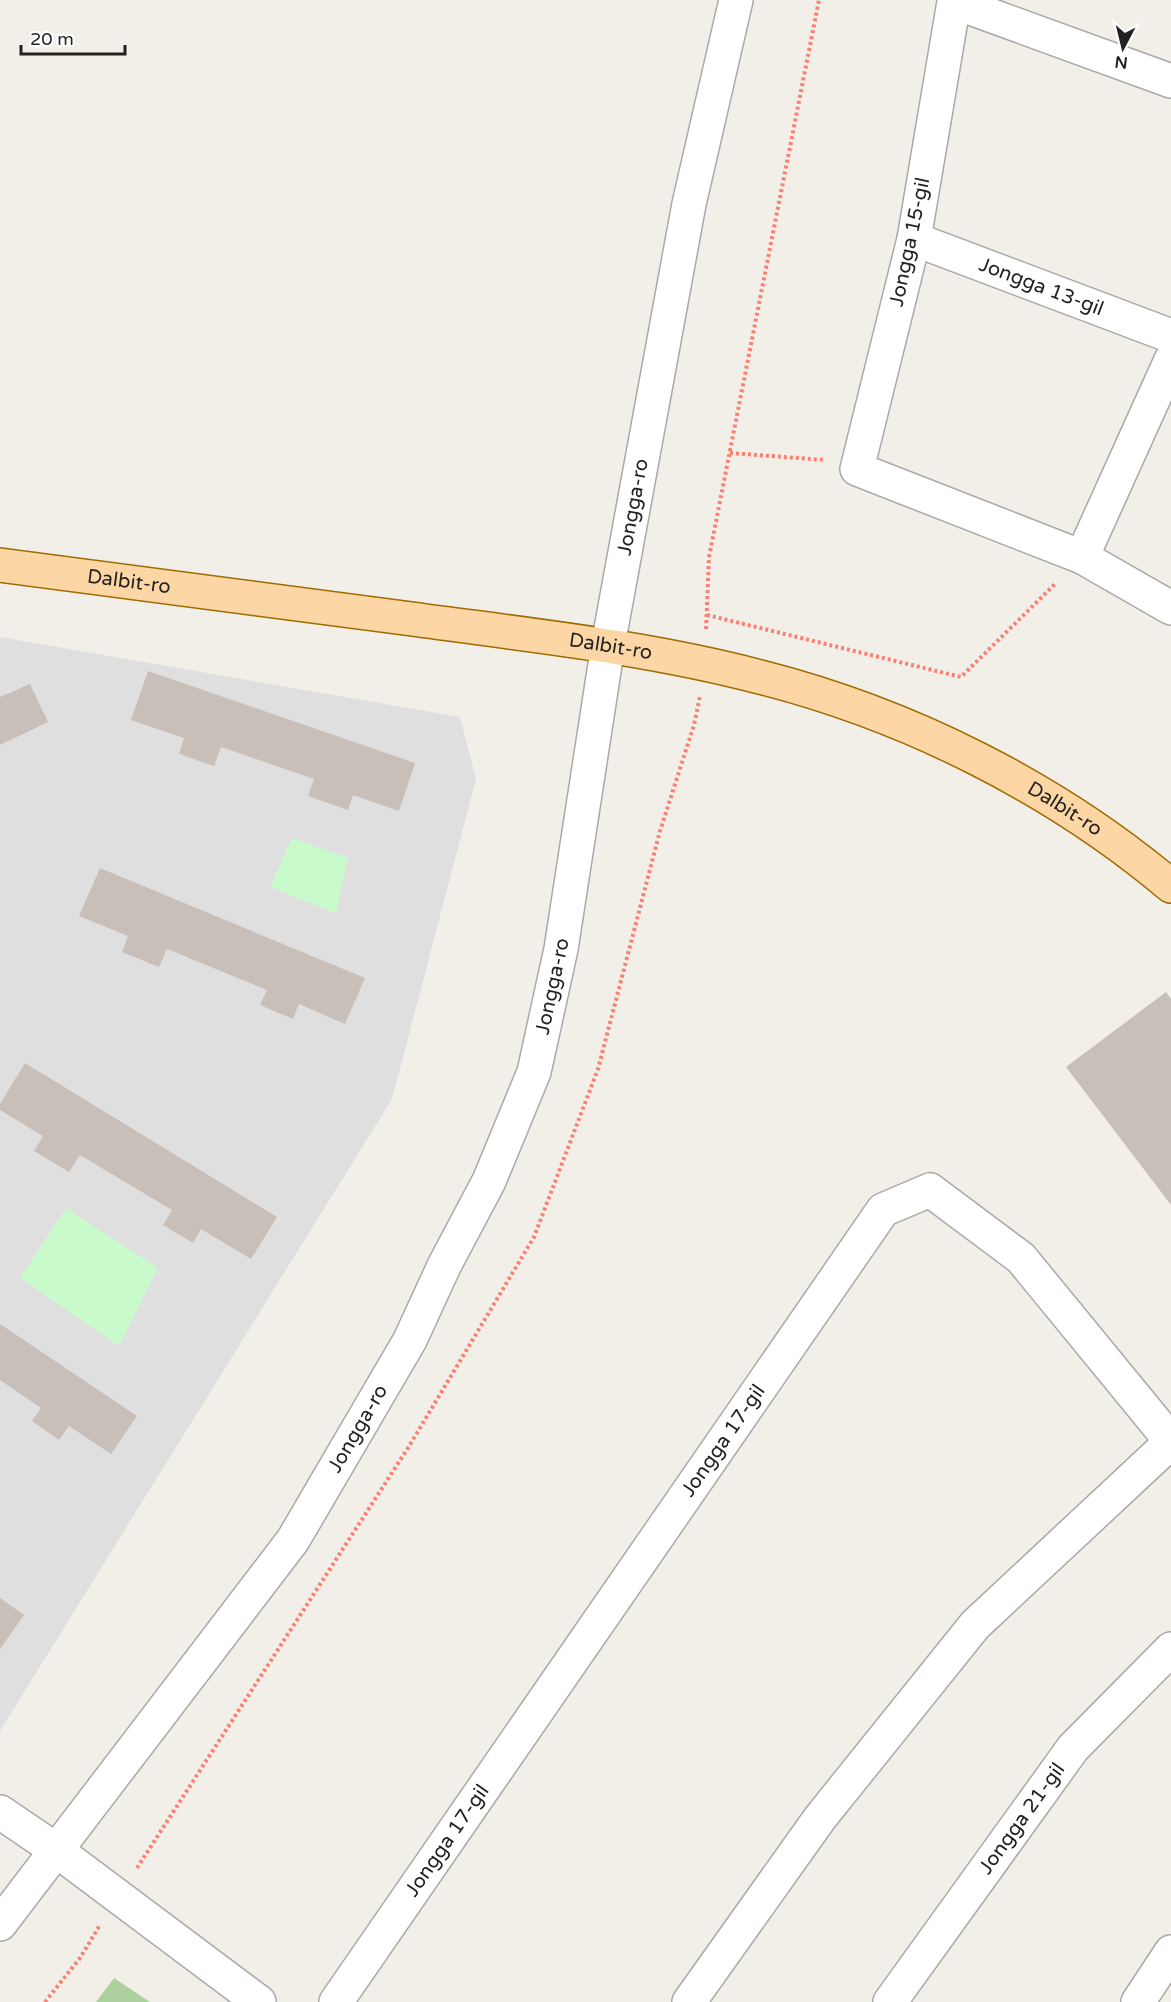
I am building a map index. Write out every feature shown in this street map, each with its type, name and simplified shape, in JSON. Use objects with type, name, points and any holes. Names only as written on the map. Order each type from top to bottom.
[{"type":"main road","name":"Dalbit-ro","points":[[0,565],[608,645],[760,677],[869,710],[979,761],[1044,795],[1102,831],[1171,886]]},
{"type":"street","name":"Jongga-ro","points":[[0,1924],[293,1540],[410,1340],[444,1266],[489,1181],[534,1072],[559,960],[608,645],[689,204],[736,0]]},
{"type":"street","name":"Jongga 15-gil","points":[[857,469],[914,239],[955,1],[1171,81]]},
{"type":"street","name":"Jongga 13-gil","points":[[914,239],[1171,336]]},
{"type":"street","points":[[1082,557],[1171,360]]},
{"type":"street","points":[[857,469],[1082,557],[1171,608]]},
{"type":"street","name":"Jongga 17-gil","points":[[336,2002],[883,1210],[930,1190],[1021,1258],[1171,1442],[975,1625],[820,1818],[689,2002]]},
{"type":"street","name":"Jongga 21-gil","points":[[890,2002],[1073,1748],[1171,1648]]},
{"type":"street","points":[[0,1812],[56,1850],[259,2002]]},
{"type":"street","points":[[1138,2002],[1171,1952]]},
{"type":"path","points":[[45,2002],[80,1958],[408,1448],[534,1238],[598,1069],[660,831],[694,725],[705,665],[710,557],[819,0]]},
{"type":"path","points":[[730,453],[815,457],[857,469]]},
{"type":"path","points":[[707,615],[961,677],[1082,557]]},
{"type":"shaded area","points":[[0,637],[460,717],[476,779],[392,1099],[0,1731]]},
{"type":"green space","points":[[292,838],[348,858],[336,913],[270,887]]},
{"type":"green space","points":[[66,1208],[158,1268],[119,1346],[20,1278]]},
{"type":"green space","points":[[114,1978],[150,2002],[96,2002]]},
{"type":"building","points":[[148,671],[415,763],[399,811],[353,795],[348,810],[308,796],[314,779],[221,747],[214,766],[179,754],[184,738],[131,720]]},
{"type":"building","points":[[30,684],[48,722],[0,745],[0,697]]},
{"type":"building","points":[[100,868],[365,978],[345,1024],[299,1004],[293,1019],[260,1005],[267,990],[167,949],[159,967],[122,952],[128,936],[79,916]]},
{"type":"building","points":[[1166,992],[1171,999],[1171,1205],[1066,1067]]},
{"type":"building","points":[[25,1063],[277,1217],[251,1259],[201,1229],[193,1243],[163,1225],[172,1210],[80,1155],[69,1172],[34,1151],[43,1136],[0,1110],[0,1104]]},
{"type":"building","points":[[0,1324],[137,1416],[111,1454],[69,1426],[59,1440],[32,1421],[41,1408],[0,1380]]},
{"type":"building","points":[[0,1598],[24,1615],[0,1649]]}]
